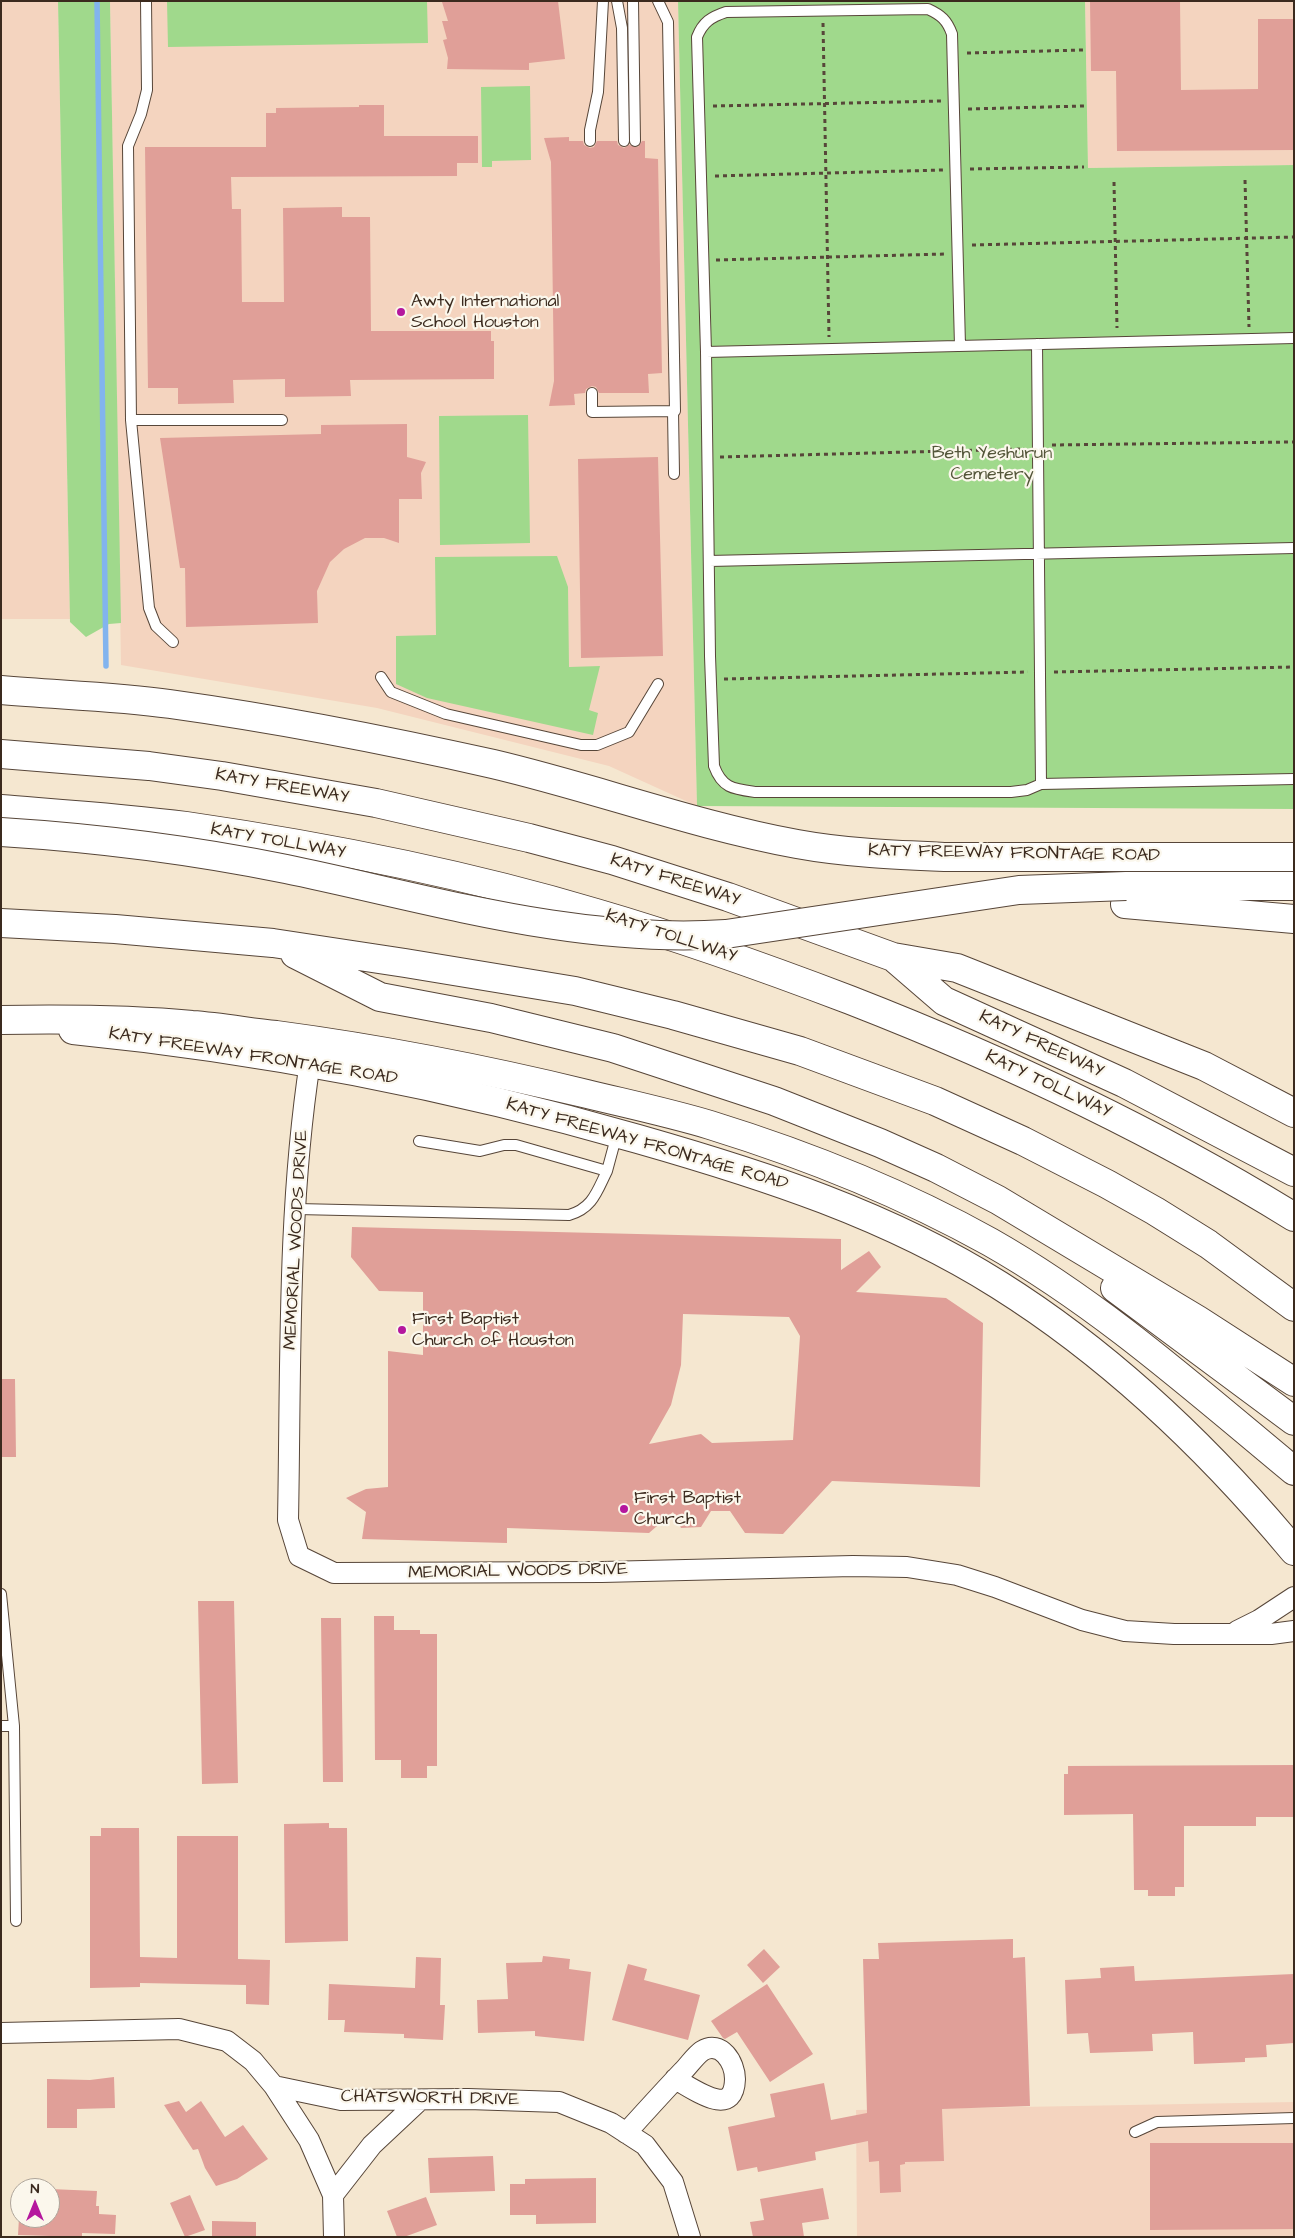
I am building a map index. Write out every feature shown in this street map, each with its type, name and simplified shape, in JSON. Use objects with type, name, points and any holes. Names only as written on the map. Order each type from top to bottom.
[{"type":"main road","name":"KATY FREEWAY FRONTAGE ROAD","points":[[1,690],[167,704],[276,720],[384,740],[495,765],[751,834],[798,844],[858,851],[946,857],[1294,857]]},
{"type":"main road","name":"KATY FREEWAY","points":[[1,754],[87,760],[222,776],[376,803],[451,819],[612,860],[728,897],[893,957],[944,1001],[1124,1083],[1294,1172]]},
{"type":"main road","name":"KATY TOLLWAY","points":[[1,809],[184,826],[329,850],[503,887],[606,916],[781,974],[935,1033],[1036,1077],[1141,1129],[1294,1217]]},
{"type":"main road","points":[[1,832],[103,840],[218,856],[533,922],[633,935],[695,936],[742,932],[1019,890],[1126,895],[1294,919]]},
{"type":"main road","points":[[1,850],[42,852],[196,870],[532,940],[613,952],[638,953],[744,949],[1014,908],[1126,895],[1294,886]]},
{"type":"main road","points":[[1,923],[115,929],[273,943],[575,991],[747,1035],[854,1069],[944,1105],[1023,1141],[1155,1211],[1208,1244],[1294,1307]]},
{"type":"main road","points":[[273,943],[380,997],[491,1018],[613,1048],[765,1098],[888,1146],[998,1200],[1182,1310],[1294,1382]]},
{"type":"main road","points":[[893,957],[958,968],[1204,1066],[1294,1113]]},
{"type":"main road","points":[[1,1020],[70,1019],[193,1025],[365,1047],[554,1086],[707,1124],[775,1147],[848,1174],[936,1214],[1030,1266],[1080,1299],[1126,1333],[1294,1471]]},
{"type":"main road","name":"KATY FREEWAY FRONTAGE ROAD","points":[[1,1026],[40,1026],[92,1032],[310,1062],[419,1083],[617,1133],[704,1158],[859,1211],[909,1235],[1000,1286],[1040,1312],[1104,1361],[1169,1417],[1211,1458],[1294,1551]]},
{"type":"main road","points":[[998,1200],[1294,1421]]},
{"type":"street","name":"MEMORIAL WOODS DRIVE","points":[[310,1062],[303,1107],[297,1209],[288,1520],[300,1556],[334,1573],[602,1572],[853,1566],[907,1567],[957,1575],[996,1587],[1082,1620],[1125,1631],[1174,1634],[1271,1634],[1294,1631]]},
{"type":"street","name":"MEMORIAL WOODS DRIVE","points":[[1226,1634],[1238,1631],[1254,1623],[1294,1597]]},
{"type":"street","points":[[1,2033],[179,2029],[227,2041],[253,2061],[274,2086],[309,2140],[333,2195],[334,2237]]},
{"type":"street","points":[[626,2133],[675,2079]]},
{"type":"street","name":"CHATSWORTH DRIVE","points":[[274,2086],[341,2100],[468,2099],[559,2102],[611,2123],[645,2145],[673,2182],[690,2237]]},
{"type":"street","points":[[333,2195],[372,2145],[420,2100]]},
{"type":"lane","points":[[146,1],[147,90],[141,114],[128,146],[131,420],[149,608],[156,626],[173,642]]},
{"type":"lane","points":[[590,141],[599,76],[603,1]]},
{"type":"lane","points":[[617,1],[622,28],[630,141],[633,1]]},
{"type":"lane","points":[[658,1],[668,22],[675,411],[673,411],[674,474]]},
{"type":"lane","points":[[960,346],[952,34],[948,22],[939,14],[928,9],[726,12],[712,17],[702,26],[697,36],[706,352],[714,766],[717,775],[726,786],[755,792],[1011,792],[1027,790],[1041,784],[1294,779]]},
{"type":"lane","points":[[706,352],[1294,338]]},
{"type":"lane","points":[[1037,344],[1041,784]]},
{"type":"lane","points":[[592,393],[592,412],[673,411]]},
{"type":"lane","points":[[131,420],[282,420]]},
{"type":"lane","points":[[709,561],[1294,548]]},
{"type":"lane","points":[[382,677],[391,692],[446,714],[581,746],[597,745],[629,732],[658,684]]},
{"type":"lane","points":[[297,1209],[569,1215],[579,1212],[588,1206],[607,1171],[617,1133]]},
{"type":"lane","points":[[420,1141],[480,1150],[504,1145],[516,1146],[607,1171]]},
{"type":"lane","points":[[1,1594],[14,1726],[16,1921]]},
{"type":"lane","points":[[1,1726],[14,1726]]},
{"type":"lane","points":[[1135,2132],[1157,2122],[1294,2118]]},
{"type":"path","points":[[824,10],[829,337]]},
{"type":"path","points":[[966,53],[1083,50]]},
{"type":"path","points":[[707,107],[943,101]]},
{"type":"path","points":[[968,109],[1084,106]]},
{"type":"path","points":[[969,169],[1084,166]]},
{"type":"path","points":[[709,176],[944,170]]},
{"type":"path","points":[[1245,180],[1249,327]]},
{"type":"path","points":[[1114,182],[1117,330]]},
{"type":"path","points":[[971,245],[1294,237]]},
{"type":"path","points":[[711,260],[947,254]]},
{"type":"path","points":[[1052,445],[1294,442]]},
{"type":"path","points":[[714,457],[1027,449]]},
{"type":"path","points":[[1053,672],[1294,667]]},
{"type":"path","points":[[721,679],[1029,672]]},
{"type":"shaded area","points":[[1,1],[58,1],[70,619],[1,619]]},
{"type":"shaded area","name":"Awty International School Houston","points":[[110,1],[678,1],[697,806],[609,766],[377,708],[121,665]]},
{"type":"shaded area","points":[[1085,1],[1294,1],[1294,165],[1088,168]]},
{"type":"shaded area","points":[[1294,2102],[1294,2237],[857,2237],[856,2110]]},
{"type":"green space","points":[[58,1],[110,1],[121,623],[109,624],[86,637],[70,622]]},
{"type":"green space","points":[[167,1],[427,1],[428,43],[168,47]]},
{"type":"green space","name":"Beth Yeshurun Cemetery","points":[[678,1],[1085,1],[1088,168],[1294,165],[1294,809],[697,806]]},
{"type":"green space","points":[[530,86],[531,160],[492,161],[492,167],[482,167],[481,87]]},
{"type":"green space","points":[[528,415],[530,543],[440,545],[439,416]]},
{"type":"green space","points":[[557,556],[568,587],[569,667],[600,666],[589,710],[598,713],[593,735],[427,698],[396,684],[396,636],[436,635],[435,557]]},
{"type":"building","points":[[558,1],[565,59],[529,63],[529,70],[447,69],[448,58],[443,40],[447,39],[442,21],[448,21],[442,2]]},
{"type":"building","points":[[1090,1],[1180,1],[1181,90],[1258,89],[1258,19],[1294,19],[1294,150],[1117,151],[1116,71],[1091,71]]},
{"type":"building","points":[[359,105],[384,105],[384,136],[478,136],[478,163],[457,163],[457,176],[231,177],[232,209],[241,209],[242,302],[284,302],[283,208],[342,207],[342,217],[370,217],[371,331],[491,331],[491,341],[494,341],[494,379],[350,380],[351,396],[285,397],[285,379],[233,380],[234,403],[178,404],[178,388],[148,388],[145,147],[266,147],[266,113],[276,113],[276,108],[359,107]]},
{"type":"building","points":[[569,137],[569,141],[583,141],[584,145],[590,148],[594,147],[597,141],[617,141],[618,145],[624,148],[629,145],[638,147],[642,141],[645,141],[645,158],[658,159],[662,373],[648,374],[649,393],[599,393],[596,387],[592,386],[586,389],[585,393],[574,394],[575,405],[549,406],[554,381],[551,162],[544,138]]},
{"type":"building","points":[[407,424],[407,457],[426,462],[421,473],[422,499],[399,499],[399,543],[384,538],[365,538],[344,549],[330,562],[317,591],[318,623],[186,627],[185,568],[180,568],[160,438],[321,434],[321,425]]},
{"type":"building","points":[[658,457],[663,656],[581,658],[578,459]]},
{"type":"building","points":[[352,1227],[841,1239],[841,1270],[869,1251],[881,1267],[856,1292],[946,1298],[983,1323],[980,1487],[832,1481],[783,1534],[745,1533],[730,1511],[711,1511],[701,1527],[681,1528],[673,1512],[649,1533],[507,1528],[507,1543],[362,1539],[366,1512],[346,1498],[366,1489],[388,1487],[388,1351],[423,1355],[423,1292],[379,1291],[351,1257]],"holes":[[[683,1314],[789,1317],[800,1336],[793,1440],[712,1443],[701,1434],[649,1444],[671,1405],[681,1365]]]},
{"type":"building","points":[[1,1379],[15,1379],[16,1457],[1,1457]]},
{"type":"building","points":[[198,1601],[234,1601],[238,1783],[202,1784]]},
{"type":"building","points":[[374,1616],[394,1616],[394,1630],[420,1630],[420,1634],[437,1634],[437,1766],[427,1766],[427,1778],[401,1778],[401,1760],[375,1760]]},
{"type":"building","points":[[321,1618],[341,1618],[343,1782],[323,1782]]},
{"type":"building","points":[[1294,1765],[1294,1817],[1256,1817],[1256,1826],[1184,1826],[1184,1887],[1175,1887],[1175,1896],[1148,1896],[1148,1890],[1134,1890],[1133,1814],[1064,1815],[1064,1774],[1068,1774],[1068,1766]]},
{"type":"building","points":[[329,1823],[329,1828],[347,1828],[348,1941],[285,1943],[284,1824]]},
{"type":"building","points":[[101,1828],[139,1828],[140,1957],[177,1958],[177,1836],[238,1836],[238,1959],[270,1960],[269,2005],[246,2004],[246,1985],[140,1983],[140,1987],[90,1988],[90,1836],[101,1836]]},
{"type":"building","points":[[1013,1939],[1013,1958],[1025,1957],[1030,2106],[942,2109],[944,2161],[905,2162],[905,2164],[900,2165],[901,2192],[880,2193],[879,2161],[869,2162],[868,2141],[815,2152],[816,2160],[758,2172],[757,2167],[737,2171],[728,2127],[775,2117],[770,2094],[824,2083],[831,2120],[867,2113],[863,1959],[879,1959],[878,1943]]},
{"type":"building","points":[[764,1949],[780,1967],[763,1983],[747,1965]]},
{"type":"building","points":[[543,1956],[570,1959],[569,1969],[591,1972],[584,2041],[535,2036],[535,2031],[478,2033],[477,2000],[508,1999],[506,1963],[542,1962]]},
{"type":"building","points":[[416,1957],[441,1958],[440,2005],[445,2005],[443,2040],[404,2038],[404,2034],[344,2032],[345,2020],[328,2020],[329,1984],[415,1988]]},
{"type":"building","points":[[628,1964],[647,1969],[644,1980],[700,1995],[688,2040],[612,2020]]},
{"type":"building","points":[[1134,1966],[1135,1981],[1294,1974],[1294,2043],[1266,2045],[1267,2057],[1245,2058],[1245,2062],[1194,2064],[1193,2032],[1152,2034],[1153,2051],[1090,2053],[1088,2033],[1067,2034],[1065,1980],[1101,1978],[1100,1968]]},
{"type":"building","points":[[767,1984],[813,2054],[770,2082],[737,2032],[725,2039],[711,2021]]},
{"type":"building","points":[[114,2077],[115,2108],[77,2109],[77,2128],[47,2128],[47,2079],[90,2080]]},
{"type":"building","points":[[179,2101],[186,2112],[201,2101],[225,2137],[243,2125],[268,2159],[237,2179],[216,2186],[205,2168],[198,2149],[193,2150],[164,2105]]},
{"type":"building","points":[[1150,2143],[1294,2143],[1294,2229],[1150,2230]]},
{"type":"building","points":[[493,2156],[495,2191],[430,2193],[428,2158]]},
{"type":"building","points":[[596,2178],[596,2223],[536,2224],[536,2215],[510,2215],[510,2184],[525,2184],[525,2179]]},
{"type":"building","points":[[823,2188],[829,2219],[802,2223],[804,2237],[753,2237],[750,2222],[764,2220],[760,2199]]},
{"type":"building","points":[[60,2189],[97,2191],[96,2206],[99,2206],[99,2214],[116,2215],[115,2234],[82,2233],[82,2237],[18,2235],[18,2228],[60,2228]]},
{"type":"building","points":[[190,2195],[205,2230],[185,2237],[170,2203]]},
{"type":"building","points":[[426,2197],[437,2225],[404,2237],[397,2237],[387,2211]]},
{"type":"building","points":[[212,2221],[256,2222],[256,2237],[212,2237]]},
{"type":"waterway","points":[[97,1],[106,666]]},
{"type":"place","name":"Awty International School Houston","points":[[401,312]]},
{"type":"place","name":"First Baptist Church of Houston","points":[[402,1330]]},
{"type":"place","name":"First Baptist Church","points":[[624,1509]]}]
